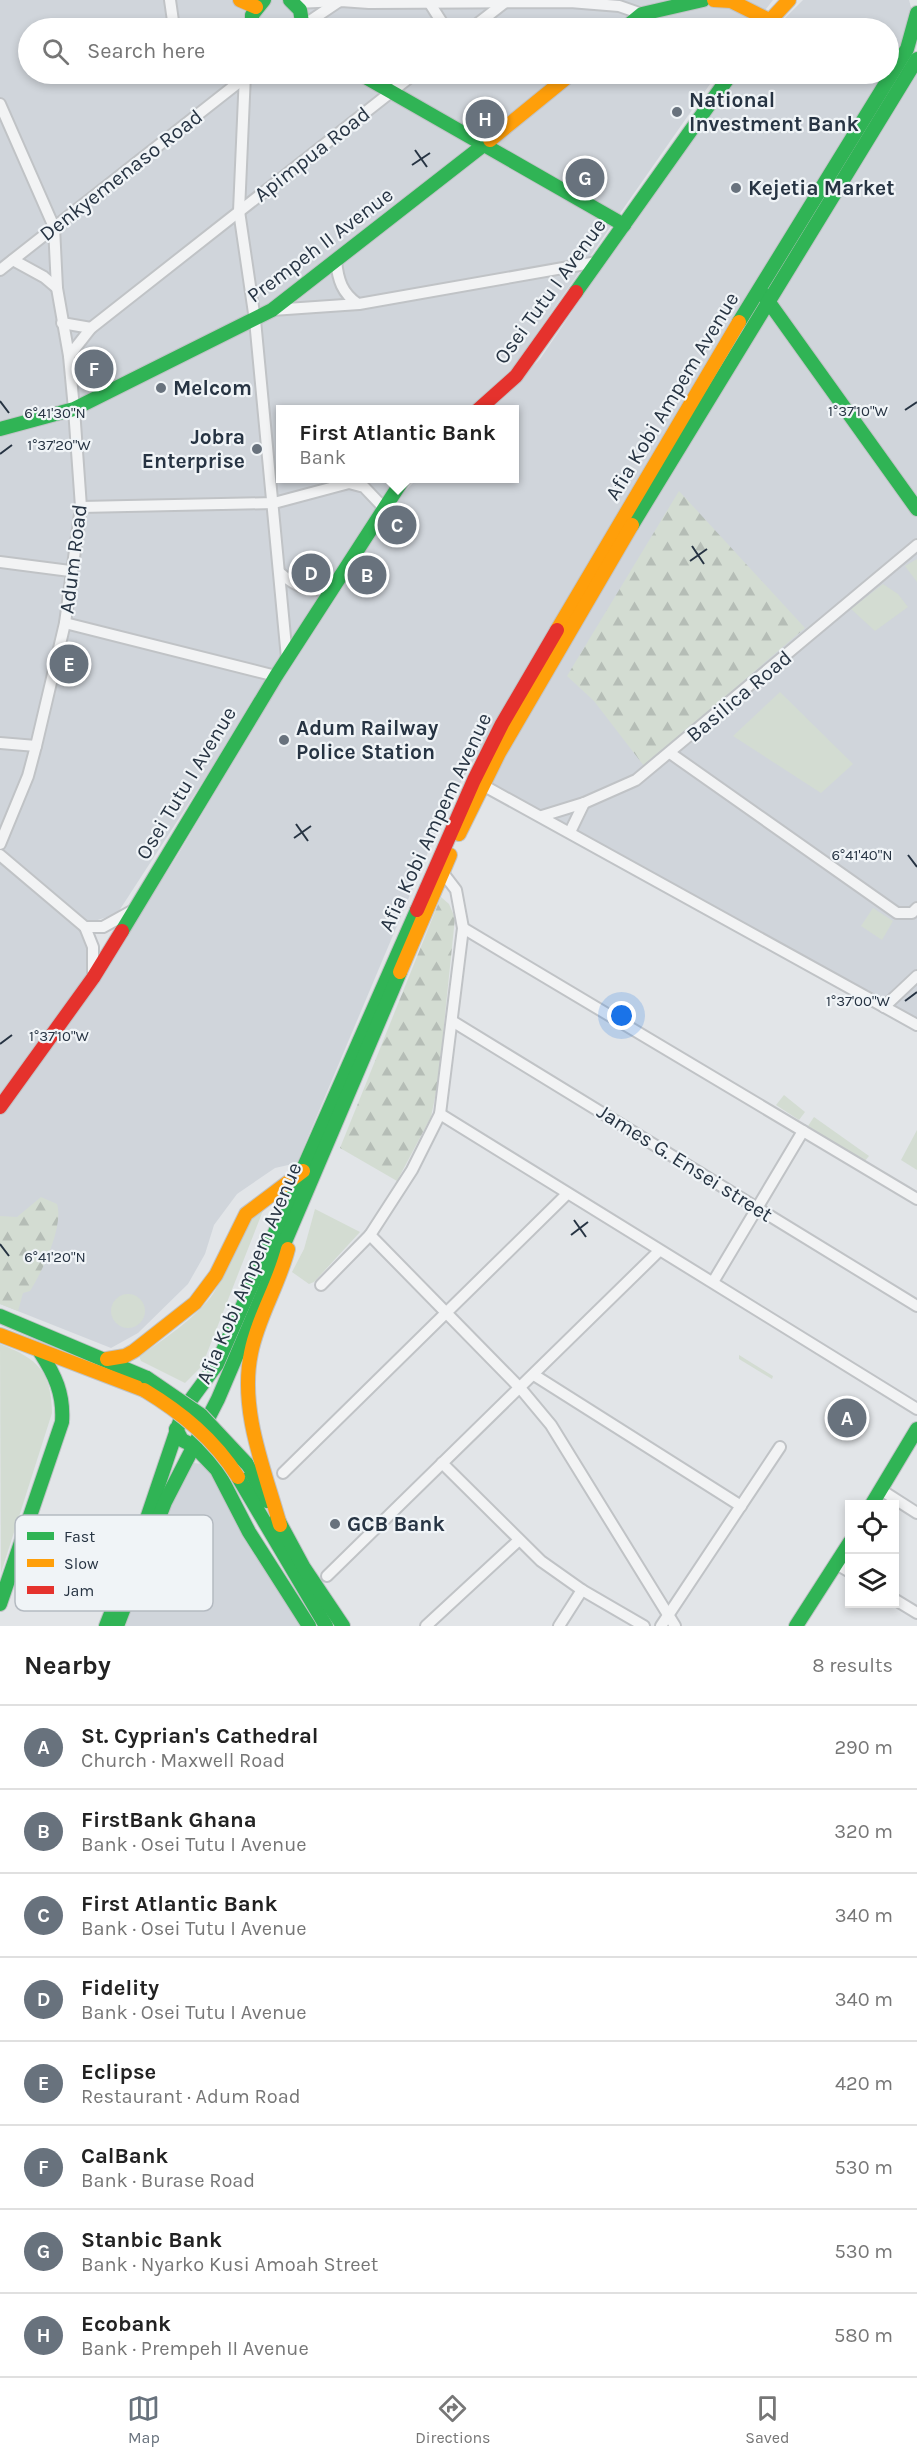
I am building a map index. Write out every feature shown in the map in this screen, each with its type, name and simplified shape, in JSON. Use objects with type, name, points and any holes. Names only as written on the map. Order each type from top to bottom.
[{"type":"main road","points":[[240,0],[260,4],[252,18]]},
{"type":"main road","points":[[637,18],[642,14],[703,0]]},
{"type":"main road","points":[[714,0],[731,1],[757,18]]},
{"type":"main road","points":[[772,18],[789,0]]},
{"type":"main road","points":[[292,2],[300,10],[301,18]]},
{"type":"main road","name":"Afia Kobi Ampem Avenue","points":[[899,63],[907,49],[917,13]]},
{"type":"main road","name":"Afia Kobi Ampem Avenue","points":[[764,295],[917,59]]},
{"type":"main road","points":[[377,84],[624,225]]},
{"type":"main road","name":"Prempeh II Avenue","points":[[0,429],[74,409],[272,310],[560,84]]},
{"type":"main road","name":"Osei Tutu I Avenue","points":[[484,405],[516,376],[725,84]]},
{"type":"main road","name":"Afia Kobi Ampem Avenue","points":[[148,1515],[184,1409],[217,1364],[478,782],[594,590],[887,84]]},
{"type":"main road","points":[[764,295],[917,510]]},
{"type":"main road","name":"Osei Tutu I Avenue","points":[[0,1107],[93,978],[287,658],[400,483]]},
{"type":"main road","name":"Afia Kobi Ampem Avenue","points":[[160,1515],[218,1399],[439,871]]},
{"type":"main road","points":[[107,1359],[125,1356],[134,1351],[195,1303],[216,1275],[246,1214],[303,1171]]},
{"type":"main road","points":[[280,1525],[251,1408],[250,1357],[286,1258],[297,1209]]},
{"type":"main road","points":[[3,1317],[107,1359],[181,1398],[206,1417],[246,1463],[280,1525],[326,1626]]},
{"type":"main road","points":[[0,1335],[40,1352],[126,1382],[159,1399],[211,1438],[226,1457],[299,1571],[343,1626]]},
{"type":"main road","points":[[31,1515],[62,1422],[62,1391],[57,1376],[40,1352]]},
{"type":"main road","points":[[176,1429],[182,1440],[194,1446],[217,1470],[249,1533],[309,1626]]},
{"type":"main road","points":[[875,1500],[917,1429]]},
{"type":"main road","points":[[796,1626],[845,1549]]},
{"type":"main road","points":[[0,1604],[15,1561]]},
{"type":"main road","name":"Afia Kobi Ampem Avenue","points":[[106,1626],[112,1611]]},
{"type":"main road","name":"Afia Kobi Ampem Avenue","points":[[117,1626],[123,1611]]},
{"type":"street","points":[[170,0],[173,18]]},
{"type":"street","points":[[292,2],[341,0],[369,3],[569,1],[619,6],[642,14]]},
{"type":"street","points":[[316,18],[341,0]]},
{"type":"street","points":[[485,18],[508,0]]},
{"type":"street","points":[[429,2],[439,18]]},
{"type":"street","name":"Denkyemenaso Road","points":[[0,270],[234,84]]},
{"type":"street","points":[[244,84],[239,212],[255,320],[287,658]]},
{"type":"street","name":"Apimpua Road","points":[[69,356],[91,328],[401,84]]},
{"type":"street","points":[[0,104],[54,227]]},
{"type":"street","name":"Adum Road","points":[[0,844],[28,776],[36,746],[65,623],[70,571],[81,507],[69,356],[57,288],[54,227]]},
{"type":"street","points":[[13,260],[44,277],[57,288]]},
{"type":"street","points":[[336,261],[341,286],[347,296],[359,304]]},
{"type":"street","points":[[272,310],[359,304],[597,262]]},
{"type":"street","points":[[62,322],[91,328]]},
{"type":"street","points":[[81,507],[274,503],[352,483],[364,487],[383,507]]},
{"type":"street","name":"Basilica Road","points":[[543,816],[626,786],[670,753],[917,545]]},
{"type":"street","points":[[0,562],[70,571]]},
{"type":"street","points":[[280,573],[292,584],[306,590],[333,589]]},
{"type":"street","points":[[65,623],[276,676]]},
{"type":"street","points":[[0,743],[36,746]]},
{"type":"street","points":[[670,753],[897,913],[912,913],[917,908]]},
{"type":"street","points":[[478,782],[917,1025]]},
{"type":"street","points":[[570,832],[584,802]]},
{"type":"street","points":[[0,855],[85,927],[93,947],[93,978]]},
{"type":"street","points":[[321,1285],[370,1235],[412,1170],[440,1114],[463,928],[459,895],[439,871]]},
{"type":"street","points":[[85,927],[103,927],[132,911]]},
{"type":"street","points":[[463,928],[917,1199]]},
{"type":"street","points":[[884,1007],[917,976]]},
{"type":"street","name":"James G. Ensei street","points":[[452,1021],[917,1306]]},
{"type":"street","points":[[440,1114],[917,1409]]},
{"type":"street","points":[[713,1282],[803,1131]]},
{"type":"street","points":[[283,1473],[567,1194]]},
{"type":"street","points":[[370,1235],[521,1389],[551,1425],[668,1623],[780,1447]]},
{"type":"street","points":[[327,1576],[521,1389],[659,1251]]},
{"type":"street","points":[[534,1375],[741,1506]]},
{"type":"street","points":[[442,1463],[518,1541],[561,1576],[644,1626]]},
{"type":"street","points":[[881,1490],[917,1513]]},
{"type":"street","points":[[426,1626],[518,1541]]},
{"type":"street","points":[[836,1564],[845,1570]]},
{"type":"street","points":[[559,1626],[582,1590]]},
{"type":"street","points":[[899,1602],[917,1613]]},
{"type":"shaded area","points":[[0,0],[773,0],[759,18],[18,18],[18,84],[710,84],[511,370],[475,405],[276,405],[276,483],[396,483],[117,914],[91,922],[89,954],[86,961],[103,973],[179,853],[267,704],[404,492],[413,483],[519,483],[519,405],[494,405],[540,359],[627,231],[734,84],[882,84],[450,800],[297,1163],[275,1168],[237,1194],[214,1225],[205,1254],[188,1284],[138,1333],[111,1348],[0,1304]]},
{"type":"shaded area","points":[[803,0],[909,0],[912,11],[908,32],[899,51],[899,18],[785,18]]},
{"type":"shaded area","points":[[917,70],[917,1030],[486,791],[631,522]]},
{"type":"shaded area","points":[[187,1462],[209,1465],[305,1626],[123,1626],[129,1611],[213,1611],[213,1515],[166,1515]]},
{"type":"green space","points":[[679,491],[805,628],[644,766],[594,701],[567,676]]},
{"type":"green space","points":[[917,559],[917,582],[905,566]]},
{"type":"green space","points":[[883,584],[898,594],[908,607],[875,631],[851,609]]},
{"type":"green space","points":[[780,692],[853,764],[821,793],[733,736]]},
{"type":"green space","points":[[441,897],[449,904],[455,918],[438,1083],[431,1117],[397,1181],[340,1148]]},
{"type":"green space","points":[[873,908],[893,921],[882,940],[861,926]]},
{"type":"green space","points":[[784,1095],[805,1112],[799,1120],[776,1105]]},
{"type":"green space","points":[[814,1117],[869,1156],[864,1162],[808,1126]]},
{"type":"green space","points":[[917,1130],[917,1170],[901,1160]]},
{"type":"green space","points":[[41,1197],[57,1204],[55,1236],[46,1261],[30,1291],[23,1293],[18,1311],[0,1304],[0,1216],[17,1217]]},
{"type":"green space","points":[[264,1208],[202,1366],[185,1383],[141,1361],[139,1356],[179,1328],[207,1302],[219,1283],[239,1237],[246,1226]]},
{"type":"green space","points":[[315,1209],[360,1232],[314,1282],[309,1284],[292,1272],[304,1249]]},
{"type":"green space","points":[[128,1294],[140,1299],[145,1311],[140,1323],[128,1328],[116,1323],[111,1311],[116,1299]]},
{"type":"green space","points":[[0,1344],[24,1355],[40,1368],[49,1387],[52,1413],[19,1515],[15,1515],[15,1529],[1,1573]]},
{"type":"green space","points":[[739,1355],[773,1376],[772,1379],[739,1359]]},
{"type":"traffic: fast","points":[[252,18],[264,0]]},
{"type":"traffic: fast","points":[[290,0],[300,10],[301,18]]},
{"type":"traffic: fast","points":[[637,18],[642,14],[703,0]]},
{"type":"traffic: fast","points":[[899,62],[907,49],[917,13]]},
{"type":"traffic: fast","points":[[632,525],[917,59]]},
{"type":"traffic: fast","points":[[377,84],[624,225]]},
{"type":"traffic: fast","points":[[576,292],[724,84]]},
{"type":"traffic: fast","points":[[739,322],[885,84]]},
{"type":"traffic: fast","points":[[0,429],[74,409],[272,310],[490,140]]},
{"type":"traffic: fast","points":[[763,294],[917,509]]},
{"type":"traffic: fast","points":[[122,931],[276,676],[401,483]]},
{"type":"traffic: fast","points":[[148,1515],[184,1409],[217,1364],[417,910]]},
{"type":"traffic: fast","points":[[160,1515],[218,1399],[400,972]]},
{"type":"traffic: fast","points":[[0,1316],[147,1378]]},
{"type":"traffic: fast","points":[[30,1515],[62,1422],[60,1394],[40,1352]]},
{"type":"traffic: fast","points":[[147,1378],[201,1415],[246,1463]]},
{"type":"traffic: fast","points":[[176,1429],[182,1440],[194,1446],[217,1470],[249,1532],[309,1626]]},
{"type":"traffic: fast","points":[[874,1500],[917,1429]]},
{"type":"traffic: fast","points":[[246,1463],[267,1501]]},
{"type":"traffic: fast","points":[[238,1477],[326,1626]]},
{"type":"traffic: fast","points":[[277,1518],[304,1568],[343,1626]]},
{"type":"traffic: fast","points":[[796,1626],[845,1550]]},
{"type":"traffic: fast","points":[[0,1604],[15,1560]]},
{"type":"traffic: fast","points":[[106,1626],[112,1611]]},
{"type":"traffic: fast","points":[[117,1626],[123,1611]]},
{"type":"traffic: slow","points":[[240,0],[256,7]]},
{"type":"traffic: slow","points":[[714,0],[731,1],[765,18]]},
{"type":"traffic: slow","points":[[772,18],[789,0]]},
{"type":"traffic: slow","points":[[490,140],[559,84]]},
{"type":"traffic: slow","points":[[557,630],[739,322]]},
{"type":"traffic: slow","points":[[459,834],[499,753],[632,525]]},
{"type":"traffic: slow","points":[[400,972],[450,855]]},
{"type":"traffic: slow","points":[[107,1359],[125,1356],[134,1351],[195,1303],[216,1275],[246,1214],[303,1171]]},
{"type":"traffic: slow","points":[[280,1525],[255,1440],[248,1396],[248,1375],[254,1340],[288,1249]]},
{"type":"traffic: slow","points":[[0,1335],[144,1390]]},
{"type":"traffic: slow","points":[[144,1390],[171,1408],[208,1439],[238,1477]]},
{"type":"traffic: jam","points":[[484,405],[516,376],[576,292]]},
{"type":"traffic: jam","points":[[417,910],[474,780],[502,724],[557,630]]},
{"type":"traffic: jam","points":[[0,1107],[93,978],[122,931]]},
{"type":"place","name":"National Investment Bank","points":[[677,112]]},
{"type":"place","name":"Ecobank","points":[[485,119]]},
{"type":"place","name":"Stanbic Bank","points":[[585,178]]},
{"type":"place","name":"Kejetia Market","points":[[736,188]]},
{"type":"place","name":"CalBank","points":[[94,369]]},
{"type":"place","name":"Melcom","points":[[161,388]]},
{"type":"place","name":"Jobra Enterprise","points":[[257,449]]},
{"type":"place","name":"First Atlantic Bank","points":[[397,525]]},
{"type":"place","name":"Fidelity","points":[[311,573]]},
{"type":"place","name":"FirstBank Ghana","points":[[367,575]]},
{"type":"place","name":"Eclipse","points":[[69,664]]},
{"type":"place","name":"Adum Railway Police Station","points":[[284,740]]},
{"type":"place","name":"St. Cyprian's Cathedral","points":[[847,1418]]},
{"type":"place","name":"GCB Bank","points":[[335,1524]]}]
